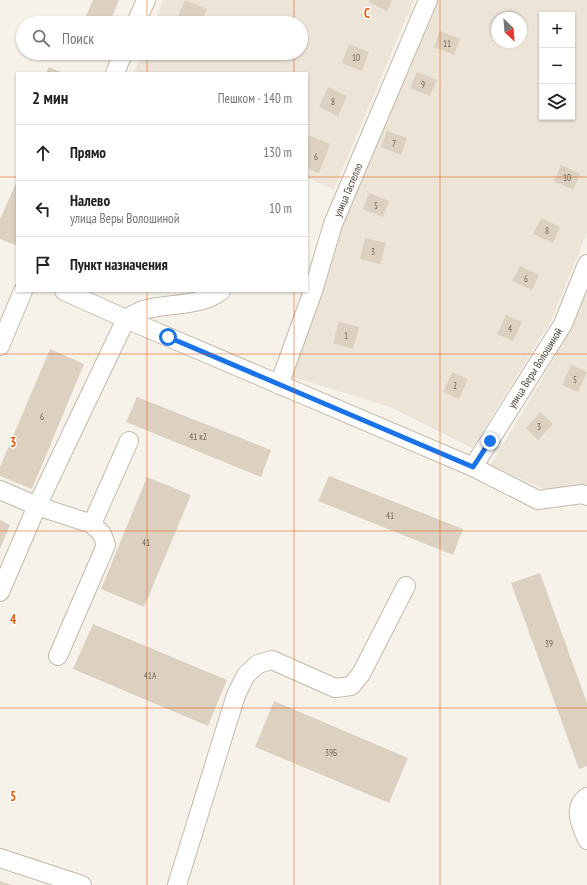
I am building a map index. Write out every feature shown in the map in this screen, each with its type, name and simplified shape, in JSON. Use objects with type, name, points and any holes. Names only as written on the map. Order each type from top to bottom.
[{"type":"street","points":[[139,16],[146,0]]},
{"type":"street","name":"улица Гастелло","points":[[279,385],[313,291],[333,224],[428,0]]},
{"type":"street","points":[[115,72],[120,60]]},
{"type":"street","name":"улица Веры Волошиной","points":[[473,467],[563,324],[587,264]]},
{"type":"street","points":[[0,346],[23,292]]},
{"type":"street","points":[[66,292],[279,385],[473,467],[538,500],[582,494],[587,496]]},
{"type":"street","points":[[0,592],[37,506],[126,319],[142,310],[185,303],[214,296],[220,292]]},
{"type":"street","points":[[92,524],[129,441]]},
{"type":"street","points":[[0,490],[37,506],[92,524],[102,534],[106,545],[58,656]]},
{"type":"street","points":[[177,885],[236,695],[246,675],[258,664],[272,660],[335,688],[351,686],[361,674],[406,586]]},
{"type":"street","points":[[587,798],[580,804],[578,814],[587,840]]},
{"type":"street","points":[[0,858],[82,885]]},
{"type":"shaded area","points":[[163,0],[414,0],[334,189],[308,178],[308,72],[134,72],[139,60],[308,60],[308,16],[157,16]]},
{"type":"shaded area","points":[[434,0],[587,0],[587,232],[551,321],[472,448],[390,407],[293,377],[338,227]]},
{"type":"shaded area","points":[[587,286],[587,486],[546,490],[491,465],[555,357]]},
{"type":"building","points":[[93,0],[119,0],[113,16],[86,16]]},
{"type":"building","points":[[185,0],[207,9],[204,16],[178,16]]},
{"type":"building","points":[[370,0],[392,0],[387,11],[369,2]]},
{"type":"building","points":[[440,31],[460,39],[454,55],[434,47]]},
{"type":"building","points":[[349,44],[369,52],[362,71],[342,63]]},
{"type":"building","points":[[49,67],[61,72],[46,72]]},
{"type":"building","points":[[417,72],[437,80],[430,96],[410,88]]},
{"type":"building","points":[[328,87],[347,96],[338,116],[319,107]]},
{"type":"building","points":[[387,131],[407,138],[401,155],[381,147]]},
{"type":"building","points":[[308,135],[330,144],[319,173],[308,168]]},
{"type":"building","points":[[561,165],[580,174],[573,190],[554,181]]},
{"type":"building","points":[[16,183],[15,245],[0,239],[0,219]]},
{"type":"building","points":[[369,193],[389,201],[383,217],[363,209]]},
{"type":"building","points":[[541,218],[560,227],[553,243],[533,234]]},
{"type":"building","points":[[365,238],[386,243],[380,264],[360,259]]},
{"type":"building","points":[[520,266],[539,275],[532,290],[512,281]]},
{"type":"building","points":[[506,315],[522,322],[513,341],[497,334]]},
{"type":"building","points":[[339,322],[359,327],[353,349],[333,343]]},
{"type":"building","points":[[50,349],[84,364],[32,489],[0,476],[0,467]]},
{"type":"building","points":[[571,365],[587,372],[578,392],[562,385]]},
{"type":"building","points":[[452,372],[468,379],[459,399],[443,392]]},
{"type":"building","points":[[137,397],[271,450],[261,477],[126,422]]},
{"type":"building","points":[[540,412],[553,424],[538,440],[526,428]]},
{"type":"building","points":[[329,476],[463,529],[453,555],[318,501]]},
{"type":"building","points":[[147,477],[191,495],[144,607],[101,589]]},
{"type":"building","points":[[0,520],[10,525],[0,549]]},
{"type":"building","points":[[540,573],[587,703],[587,766],[579,769],[511,583]]},
{"type":"building","points":[[93,624],[227,680],[208,726],[73,669]]},
{"type":"building","points":[[274,701],[408,758],[389,803],[255,747]]},
{"type":"building","points":[[0,881],[12,885],[0,885]]},
{"type":"route","points":[[168,337],[473,467],[490,441]]}]
